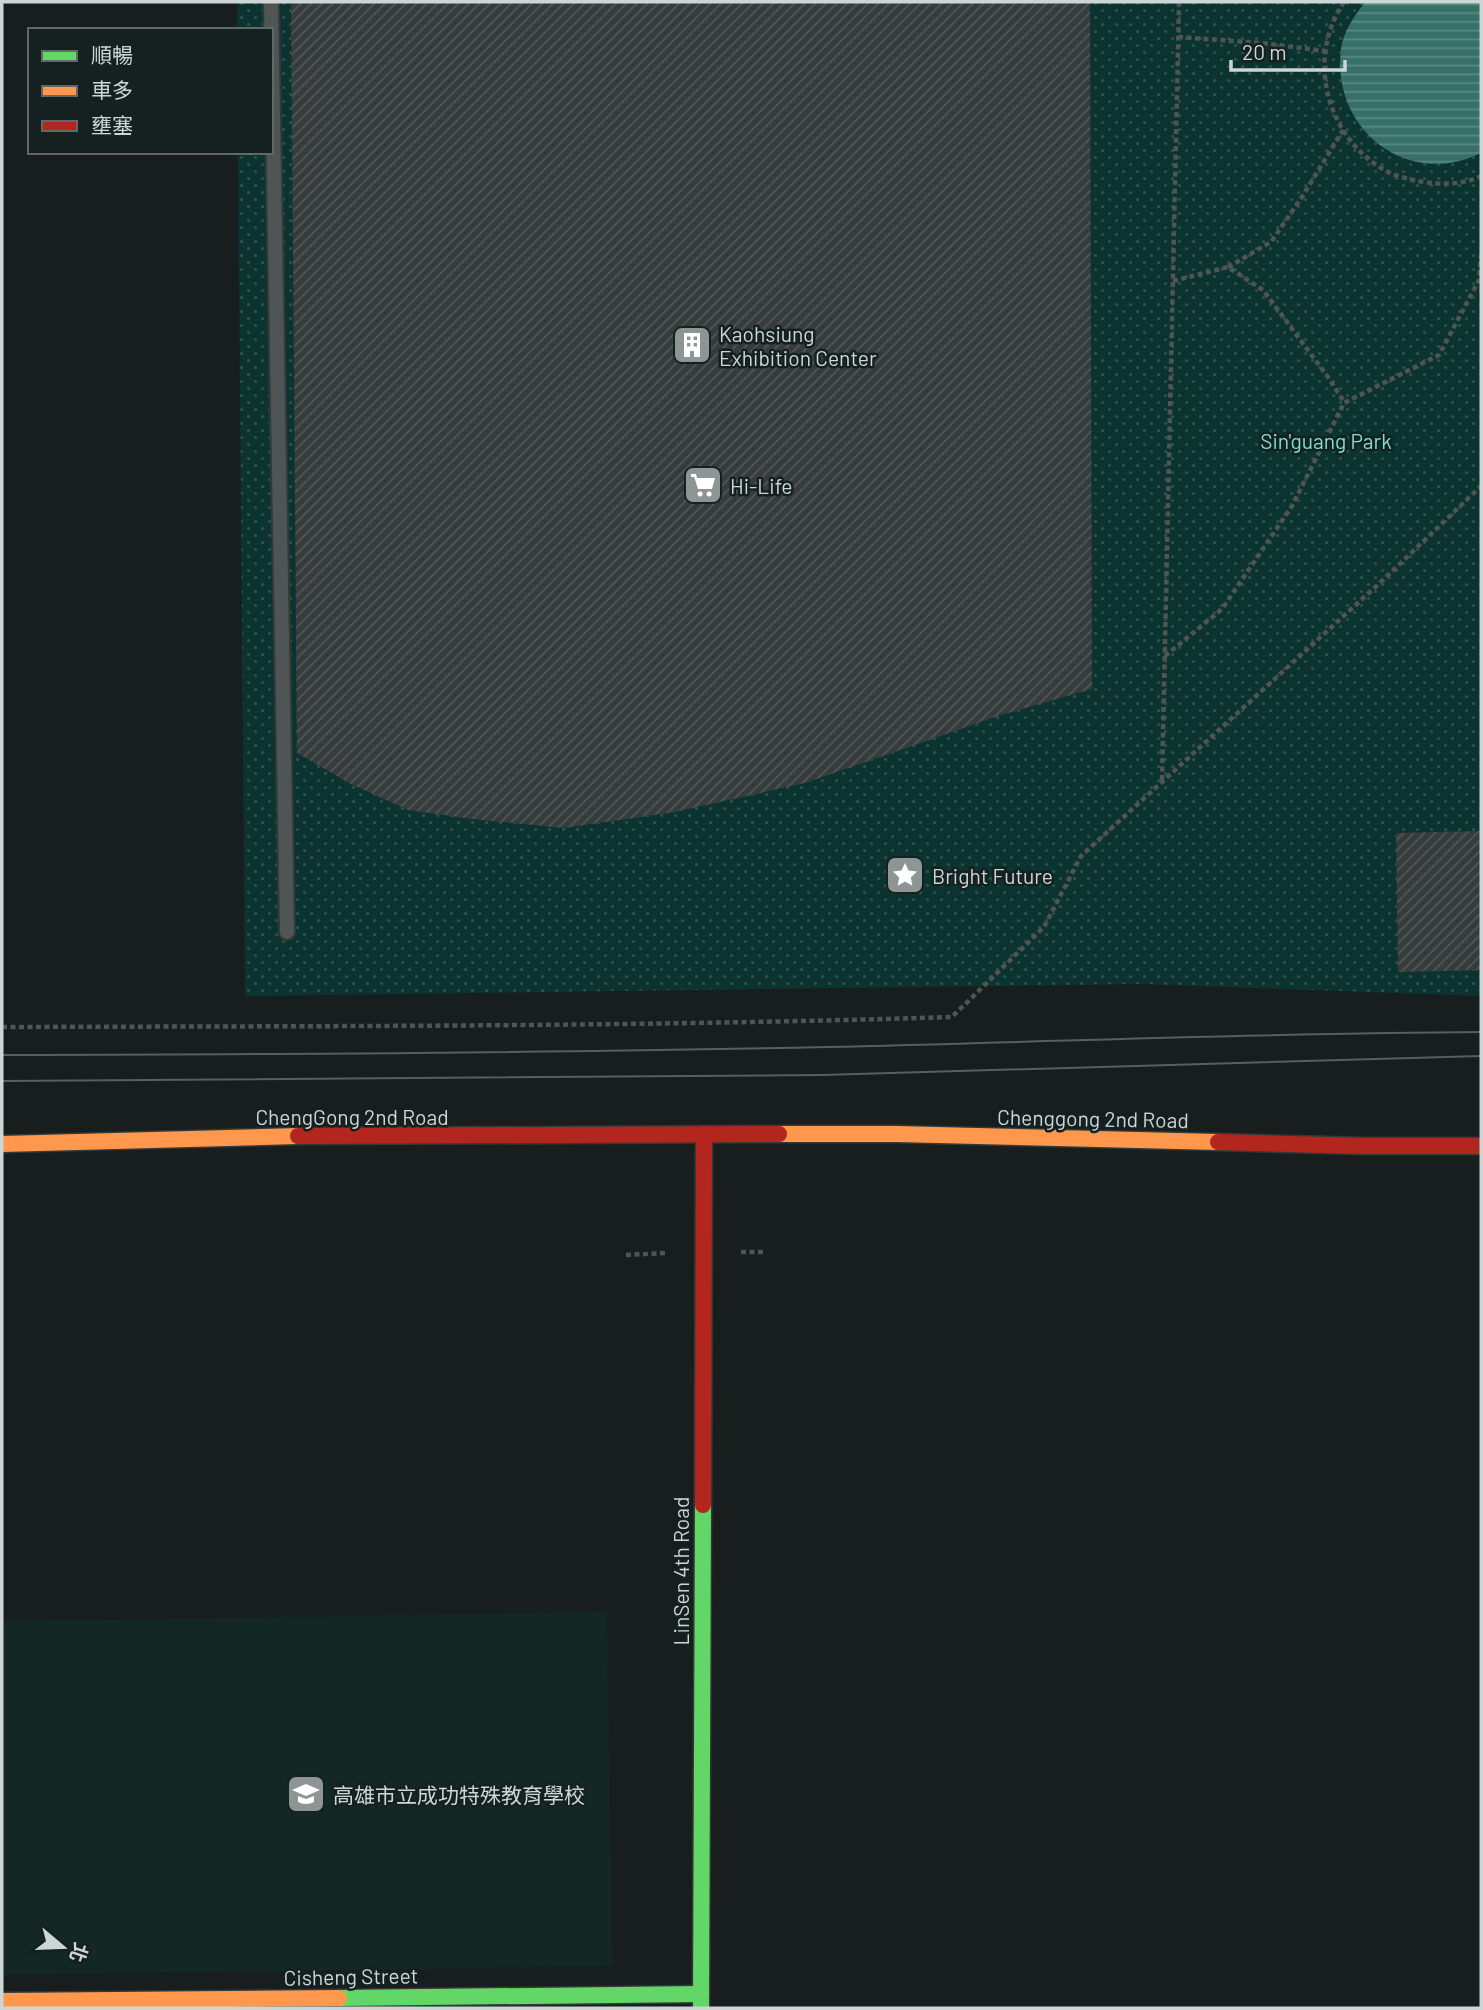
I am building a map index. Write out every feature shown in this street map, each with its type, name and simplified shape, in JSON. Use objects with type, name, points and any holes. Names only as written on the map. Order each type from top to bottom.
[{"type":"street","name":"ChengGong 2nd Road","points":[[2,1144],[292,1136],[704,1134]]},
{"type":"street","name":"Chenggong 2nd Road","points":[[704,1134],[896,1134],[1366,1146],[1481,1146]]},
{"type":"street","name":"LinSen 4th Road","points":[[701,2001],[704,1134]]},
{"type":"street","name":"Cisheng Street","points":[[2,2001],[701,2001]]},
{"type":"lane","points":[[271,2],[271,28]]},
{"type":"lane","points":[[273,118],[287,932]]},
{"type":"path","points":[[1162,781],[1179,2]]},
{"type":"path","points":[[1344,2],[1335,16],[1325,51],[1325,88],[1337,123],[1359,152],[1393,175],[1432,185],[1472,180],[1481,176]]},
{"type":"path","points":[[1178,37],[1325,51]]},
{"type":"path","points":[[1173,281],[1228,267],[1271,242],[1343,130]]},
{"type":"path","points":[[1165,656],[1222,609],[1292,506],[1344,402],[1439,355],[1479,280],[1481,256]]},
{"type":"path","points":[[1228,267],[1263,290],[1344,402]]},
{"type":"path","points":[[2,1027],[330,1026],[952,1017],[1044,927],[1081,856],[1481,486]]},
{"type":"shaded area","points":[[1365,2],[1481,2],[1481,153],[1454,162],[1427,163],[1402,157],[1380,145],[1362,127],[1348,104],[1341,78],[1341,49],[1347,30]]},
{"type":"shaded area","name":"高雄市立成功特殊教育學校","points":[[607,1612],[612,1966],[2,1975],[2,1621]]},
{"type":"green space","name":"Sin'guang Park","points":[[237,2],[1481,2],[1481,996],[1142,984],[245,996],[238,154],[273,154],[273,28],[237,28]]},
{"type":"building","name":"Kaohsiung Exhibition Center","points":[[291,2],[1090,2],[1092,689],[1001,715],[805,783],[675,812],[564,828],[408,810],[351,784],[297,753]]},
{"type":"building","points":[[1481,831],[1481,970],[1398,972],[1396,833]]},
{"type":"tram line","points":[[2,1055],[621,1051],[1481,1032]]},
{"type":"tram line","points":[[2,1081],[822,1075],[1481,1056]]},
{"type":"traffic: fast","points":[[701,2008],[703,1505]]},
{"type":"traffic: fast","points":[[339,1998],[701,1994]]},
{"type":"traffic: slow","points":[[779,1134],[896,1134],[1218,1142]]},
{"type":"traffic: slow","points":[[2,1144],[298,1136]]},
{"type":"traffic: slow","points":[[2,2001],[339,1998]]},
{"type":"traffic: jam","points":[[703,1505],[704,1134]]},
{"type":"traffic: jam","points":[[298,1136],[779,1134]]},
{"type":"traffic: jam","points":[[1218,1142],[1481,1146]]},
{"type":"place","name":"Kaohsiung Exhibition Center","points":[[692,345]]},
{"type":"place","name":"Hi-Life","points":[[703,485]]},
{"type":"place","name":"Bright Future","points":[[905,875]]},
{"type":"place","name":"高雄市立成功特殊教育學校","points":[[306,1794]]}]
